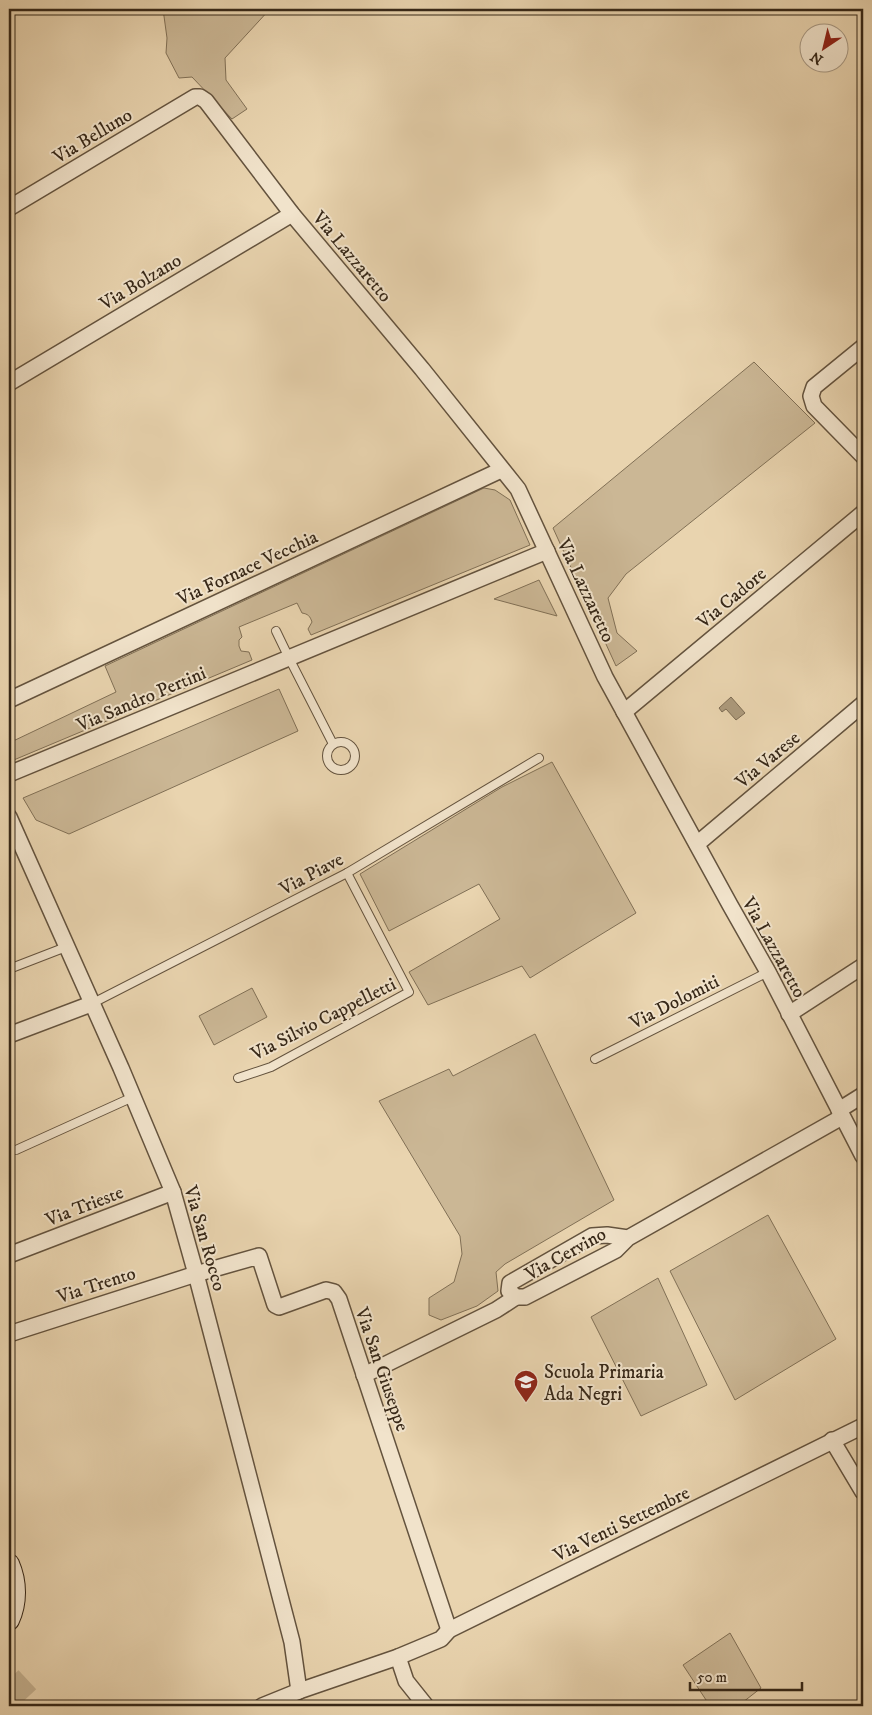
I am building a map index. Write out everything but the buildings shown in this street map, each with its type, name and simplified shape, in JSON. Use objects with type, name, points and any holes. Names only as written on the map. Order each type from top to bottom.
[{"type":"street","name":"Via Belluno","points":[[9,208],[195,97]]},
{"type":"street","name":"Via Lazzaretto","points":[[195,97],[200,97],[206,101],[292,214],[422,369],[518,489],[605,677],[768,972],[863,1156]]},
{"type":"street","name":"Via Bolzano","points":[[9,383],[292,214]]},
{"type":"street","points":[[863,346],[814,387],[811,396],[814,406],[863,456]]},
{"type":"street","name":"Via Fornace Vecchia","points":[[9,700],[501,470]]},
{"type":"street","name":"Via Cadore","points":[[624,712],[863,513]]},
{"type":"street","name":"Via Sandro Pertini","points":[[9,774],[547,551]]},
{"type":"street","name":"Via Varese","points":[[697,844],[863,704]]},
{"type":"street","name":"Via San Rocco","points":[[9,818],[133,1097],[173,1192],[292,1642],[299,1691]]},
{"type":"street","points":[[789,1014],[863,966]]},
{"type":"street","points":[[9,1035],[91,1004]]},
{"type":"street","name":"Via Cervino","points":[[628,1238],[607,1235],[592,1236],[510,1283],[509,1291],[516,1297],[525,1297],[616,1250],[628,1238],[840,1113],[863,1095]]},
{"type":"street","name":"Via Trieste","points":[[9,1256],[173,1192]]},
{"type":"street","name":"Via San Giuseppe","points":[[196,1274],[259,1256],[275,1305],[279,1307],[326,1290],[334,1292],[339,1299],[449,1630]]},
{"type":"street","name":"Via Trento","points":[[9,1334],[196,1274]]},
{"type":"street","points":[[364,1375],[496,1310],[516,1297]]},
{"type":"street","name":"Via Venti Settembre","points":[[262,1706],[299,1691],[398,1657],[441,1639],[449,1630],[863,1426]]},
{"type":"street","points":[[832,1440],[863,1492]]},
{"type":"street","points":[[9,1564],[15,1588],[14,1602],[9,1620]]},
{"type":"street","points":[[398,1657],[406,1681],[426,1706]]},
{"type":"lane","points":[[276,631],[333,744]]},
{"type":"lane","name":"Via Piave","points":[[91,1004],[347,873],[539,758]]},
{"type":"lane","name":"Via Silvio Cappelletti","points":[[238,1078],[271,1067],[409,992],[347,873]]},
{"type":"lane","points":[[9,969],[66,947]]},
{"type":"lane","name":"Via Dolomiti","points":[[595,1059],[768,972]]},
{"type":"lane","points":[[16,1150],[133,1097]]},
{"type":"shaded area","points":[[163,9],[270,9],[225,58],[226,80],[247,109],[232,119],[192,77],[179,78],[166,53],[167,38]]},
{"type":"shaded area","points":[[754,362],[815,423],[626,574],[608,598],[617,633],[637,651],[616,666],[553,528]]},
{"type":"shaded area","points":[[484,488],[495,490],[510,500],[530,545],[311,635],[308,629],[312,622],[306,614],[302,613],[297,603],[239,627],[242,637],[239,640],[239,646],[241,651],[249,652],[252,660],[9,762],[9,743],[116,692],[105,666]]},
{"type":"shaded area","points":[[539,580],[557,616],[494,599]]},
{"type":"shaded area","points":[[279,689],[298,731],[69,834],[36,820],[23,798]]},
{"type":"shaded area","points":[[731,697],[745,713],[736,720],[726,709],[722,712],[719,708]]},
{"type":"shaded area","points":[[552,762],[636,913],[530,978],[522,966],[428,1005],[409,972],[500,919],[479,884],[389,931],[360,874],[502,787]]},
{"type":"shaded area","points":[[252,988],[267,1017],[214,1045],[199,1016]]},
{"type":"shaded area","points":[[535,1034],[614,1200],[505,1264],[496,1272],[498,1291],[477,1306],[441,1320],[429,1315],[429,1298],[454,1282],[462,1254],[460,1236],[379,1101],[449,1069],[453,1076]]},
{"type":"shaded area","points":[[768,1215],[836,1339],[735,1400],[670,1271]]},
{"type":"shaded area","points":[[658,1278],[707,1385],[641,1416],[591,1317]]},
{"type":"shaded area","points":[[730,1633],[761,1688],[738,1706],[710,1706],[683,1665]]},
{"type":"tunnel","points":[[9,1679],[34,1706]]},
{"type":"place","name":"Scuola Primaria Ada Negri","points":[[526,1403]]}]
